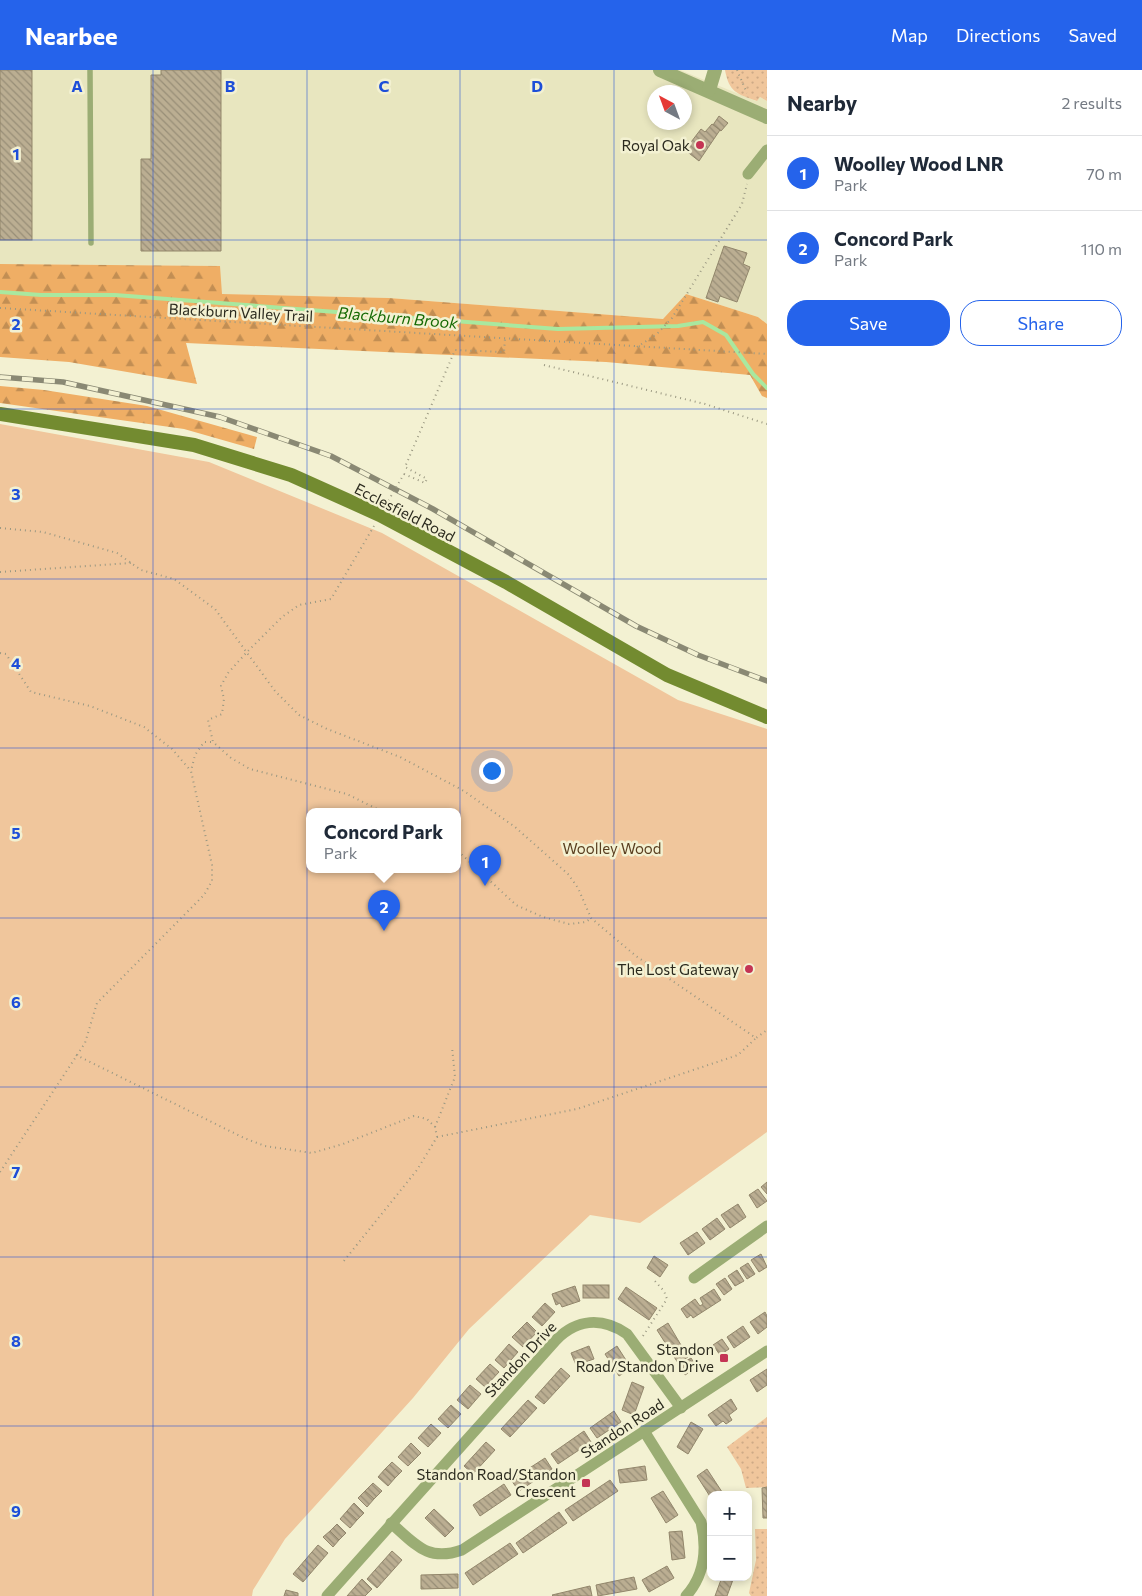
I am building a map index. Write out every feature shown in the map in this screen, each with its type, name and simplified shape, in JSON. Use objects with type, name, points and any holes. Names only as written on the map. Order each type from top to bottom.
[{"type":"main road","name":"Ecclesfield Road","points":[[0,414],[194,445],[291,475],[380,515],[506,582],[667,674],[767,717]]},
{"type":"street","points":[[660,70],[767,117]]},
{"type":"street","points":[[709,90],[715,70]]},
{"type":"street","points":[[748,174],[766,152]]},
{"type":"street","points":[[694,1278],[766,1229]]},
{"type":"street","name":"Standon Drive","points":[[327,1596],[566,1330],[584,1323],[605,1323],[615,1326],[627,1334],[681,1408]]},
{"type":"street","name":"Standon Road","points":[[391,1523],[429,1553],[448,1555],[455,1552],[767,1351]]},
{"type":"street","points":[[644,1431],[701,1522],[705,1552],[698,1578],[686,1596]]},
{"type":"lane","points":[[90,70],[92,244]]},
{"type":"path","points":[[737,70],[754,111]]},
{"type":"path","points":[[637,347],[657,334],[672,318],[742,204],[748,174]]},
{"type":"path","name":"Blackburn Valley Trail","points":[[0,308],[767,354]]},
{"type":"path","points":[[391,496],[404,474],[425,483],[427,479],[405,467],[455,350],[504,352],[505,339]]},
{"type":"path","points":[[544,364],[705,404],[767,424]]},
{"type":"path","points":[[375,808],[347,794],[250,769],[231,758],[213,742],[208,720],[222,714],[224,699],[221,686],[228,673],[282,617],[299,605],[331,599],[380,515]]},
{"type":"path","points":[[0,528],[43,532],[117,552],[141,570],[174,578],[215,609],[275,691],[299,715],[326,729],[400,756],[464,791],[515,826],[568,874],[578,888],[591,918],[636,956],[756,1038]]},
{"type":"path","points":[[0,572],[130,563]]},
{"type":"path","points":[[0,653],[6,654],[31,692],[90,706],[144,727],[172,749],[191,771],[212,865],[212,881],[204,895],[97,1003],[85,1043],[0,1172]]},
{"type":"path","points":[[191,771],[196,756],[204,742],[213,742]]},
{"type":"path","points":[[461,854],[516,905],[543,917],[569,924],[586,922],[591,918]]},
{"type":"path","points":[[437,1137],[577,1109],[738,1054],[767,1030]]},
{"type":"path","points":[[343,1262],[389,1208],[417,1170],[437,1137],[435,1127],[455,1077],[452,1047]]},
{"type":"path","points":[[76,1055],[244,1138],[265,1146],[312,1152],[343,1144],[414,1116],[427,1119],[435,1127]]},
{"type":"path","points":[[636,1345],[666,1304],[667,1299],[664,1291],[654,1280]]},
{"type":"shaded area","points":[[0,70],[680,70],[756,101],[760,97],[767,101],[767,324],[758,317],[686,294],[663,319],[389,298],[221,294],[219,266],[0,264]]},
{"type":"green space","points":[[725,70],[767,70],[767,101],[760,97],[757,101],[739,94],[729,83]]},
{"type":"green space","points":[[0,264],[220,266],[222,294],[389,298],[663,319],[686,294],[758,317],[767,324],[767,398],[762,396],[750,375],[606,362],[186,343],[197,384],[69,362],[0,357]]},
{"type":"green space","points":[[0,386],[44,390],[147,406],[257,437],[254,449],[184,429],[0,403]]},
{"type":"green space","name":"Woolley Wood","points":[[0,424],[209,462],[382,533],[678,700],[767,729],[767,1132],[640,1223],[590,1215],[469,1329],[413,1398],[285,1539],[253,1590],[252,1596],[0,1596]]},
{"type":"green space","points":[[767,1417],[767,1487],[746,1488],[741,1469],[727,1447]]},
{"type":"green space","points":[[755,1529],[767,1529],[767,1596],[751,1596],[749,1593],[756,1560]]},
{"type":"building","points":[[0,70],[32,70],[32,240],[0,240]]},
{"type":"building","points":[[161,70],[221,70],[221,251],[141,251],[141,159],[151,159],[151,75],[161,75]]},
{"type":"building","points":[[719,116],[728,123],[721,131],[713,125]]},
{"type":"building","name":"Royal Oak","points":[[712,124],[720,130],[699,161],[685,150],[701,129],[705,132]]},
{"type":"building","points":[[724,246],[747,253],[743,264],[750,267],[737,302],[720,296],[718,302],[706,298]]},
{"type":"building","points":[[767,1182],[767,1194],[761,1187]]},
{"type":"building","points":[[758,1189],[767,1201],[757,1208],[749,1195]]},
{"type":"building","points":[[738,1204],[746,1217],[730,1228],[721,1215]]},
{"type":"building","points":[[717,1218],[725,1229],[710,1240],[702,1229]]},
{"type":"building","points":[[697,1232],[705,1243],[688,1255],[680,1243]]},
{"type":"building","points":[[761,1254],[767,1267],[759,1272],[751,1260]]},
{"type":"building","points":[[654,1256],[668,1265],[660,1277],[647,1268]]},
{"type":"building","points":[[748,1263],[755,1274],[747,1279],[740,1268]]},
{"type":"building","points":[[737,1270],[744,1281],[735,1286],[728,1276]]},
{"type":"building","points":[[725,1278],[732,1289],[724,1295],[716,1284]]},
{"type":"building","points":[[583,1285],[609,1285],[609,1298],[583,1298]]},
{"type":"building","points":[[575,1286],[580,1301],[562,1307],[560,1303],[556,1305],[552,1294]]},
{"type":"building","points":[[626,1287],[657,1308],[649,1320],[618,1299]]},
{"type":"building","points":[[714,1289],[721,1300],[693,1318],[691,1315],[687,1318],[681,1309],[695,1299],[700,1306],[703,1304],[700,1298]]},
{"type":"building","points":[[545,1303],[555,1312],[542,1326],[532,1317]]},
{"type":"building","points":[[765,1312],[767,1327],[758,1334],[750,1322]]},
{"type":"building","points":[[527,1322],[537,1332],[523,1347],[512,1337]]},
{"type":"building","points":[[668,1323],[688,1357],[678,1363],[657,1330]]},
{"type":"building","points":[[743,1326],[750,1337],[734,1348],[727,1337]]},
{"type":"building","points":[[722,1339],[729,1349],[720,1355],[713,1345]]},
{"type":"building","points":[[509,1344],[518,1352],[504,1368],[495,1360]]},
{"type":"building","points":[[589,1346],[594,1359],[576,1365],[571,1353]]},
{"type":"building","points":[[617,1346],[631,1368],[619,1376],[605,1354]]},
{"type":"building","points":[[691,1358],[697,1367],[685,1375],[679,1365]]},
{"type":"building","points":[[490,1364],[499,1372],[485,1387],[476,1379]]},
{"type":"building","points":[[561,1368],[570,1376],[544,1404],[535,1397]]},
{"type":"building","points":[[767,1369],[767,1385],[757,1392],[750,1380]]},
{"type":"building","points":[[632,1382],[644,1387],[634,1415],[622,1410]]},
{"type":"building","points":[[470,1385],[481,1394],[468,1409],[457,1400]]},
{"type":"building","points":[[731,1399],[737,1409],[729,1415],[732,1420],[726,1424],[723,1421],[716,1426],[708,1415]]},
{"type":"building","points":[[528,1400],[537,1408],[510,1437],[501,1429]]},
{"type":"building","points":[[451,1405],[461,1414],[448,1428],[438,1419]]},
{"type":"building","points":[[614,1411],[621,1422],[597,1438],[590,1428]]},
{"type":"building","points":[[691,1422],[703,1429],[688,1454],[677,1447]]},
{"type":"building","points":[[431,1424],[441,1433],[428,1447],[418,1438]]},
{"type":"building","points":[[584,1431],[591,1442],[558,1464],[551,1454]]},
{"type":"building","points":[[486,1442],[495,1450],[473,1474],[464,1466]]},
{"type":"building","points":[[411,1443],[421,1453],[408,1466],[398,1457]]},
{"type":"building","points":[[545,1458],[552,1469],[519,1491],[511,1480]]},
{"type":"building","points":[[392,1462],[402,1471],[395,1478],[385,1469]]},
{"type":"building","points":[[645,1466],[647,1480],[620,1483],[618,1470]]},
{"type":"building","points":[[385,1469],[395,1478],[388,1486],[378,1477]]},
{"type":"building","points":[[707,1469],[721,1491],[707,1492],[697,1476]]},
{"type":"building","points":[[610,1480],[618,1491],[573,1521],[565,1510]]},
{"type":"building","points":[[373,1483],[382,1491],[374,1499],[365,1491]]},
{"type":"building","points":[[504,1484],[511,1495],[480,1516],[473,1505]]},
{"type":"building","points":[[767,1487],[767,1518],[763,1518],[762,1488]]},
{"type":"building","points":[[365,1491],[374,1499],[367,1507],[358,1498]]},
{"type":"building","points":[[663,1491],[678,1515],[666,1523],[651,1498]]},
{"type":"building","points":[[354,1503],[364,1513],[357,1520],[347,1511]]},
{"type":"building","points":[[434,1509],[454,1528],[445,1537],[425,1518]]},
{"type":"building","points":[[347,1511],[357,1520],[350,1528],[340,1519]]},
{"type":"building","points":[[559,1512],[567,1523],[523,1553],[516,1543]]},
{"type":"building","points":[[337,1524],[346,1533],[339,1540],[330,1531]]},
{"type":"building","points":[[330,1531],[339,1540],[333,1547],[323,1537]]},
{"type":"building","points":[[682,1531],[685,1558],[672,1560],[669,1532]]},
{"type":"building","points":[[510,1543],[518,1554],[473,1585],[465,1573]]},
{"type":"building","points":[[318,1545],[328,1553],[303,1582],[293,1574]]},
{"type":"building","points":[[392,1551],[402,1560],[377,1588],[367,1579]]},
{"type":"building","points":[[667,1566],[674,1578],[649,1592],[642,1580]]},
{"type":"building","points":[[458,1574],[458,1588],[421,1589],[421,1575]]},
{"type":"building","points":[[634,1577],[637,1589],[598,1596],[596,1585]]},
{"type":"building","points":[[362,1579],[372,1589],[365,1596],[347,1596]]},
{"type":"building","points":[[721,1581],[733,1581],[727,1596],[715,1596]]},
{"type":"building","points":[[590,1586],[592,1596],[552,1595]]},
{"type":"building","points":[[286,1590],[298,1593],[298,1596],[284,1596]]},
{"type":"waterway","name":"Blackburn Brook","points":[[0,292],[41,295],[115,295],[558,329],[678,326],[703,322],[726,335],[753,374],[767,388]]},
{"type":"railway","points":[[0,377],[63,382],[220,417],[331,456],[433,509],[636,626],[698,655],[767,681]]},
{"type":"place","name":"Royal Oak","points":[[700,145]]},
{"type":"place","name":"Woolley Wood LNR","points":[[485,886]]},
{"type":"place","name":"Concord Park","points":[[384,931]]},
{"type":"place","name":"The Lost Gateway","points":[[749,969]]},
{"type":"place","name":"Standon Road/Standon Drive","points":[[724,1358]]},
{"type":"place","name":"Standon Road/Standon Crescent","points":[[586,1483]]}]
